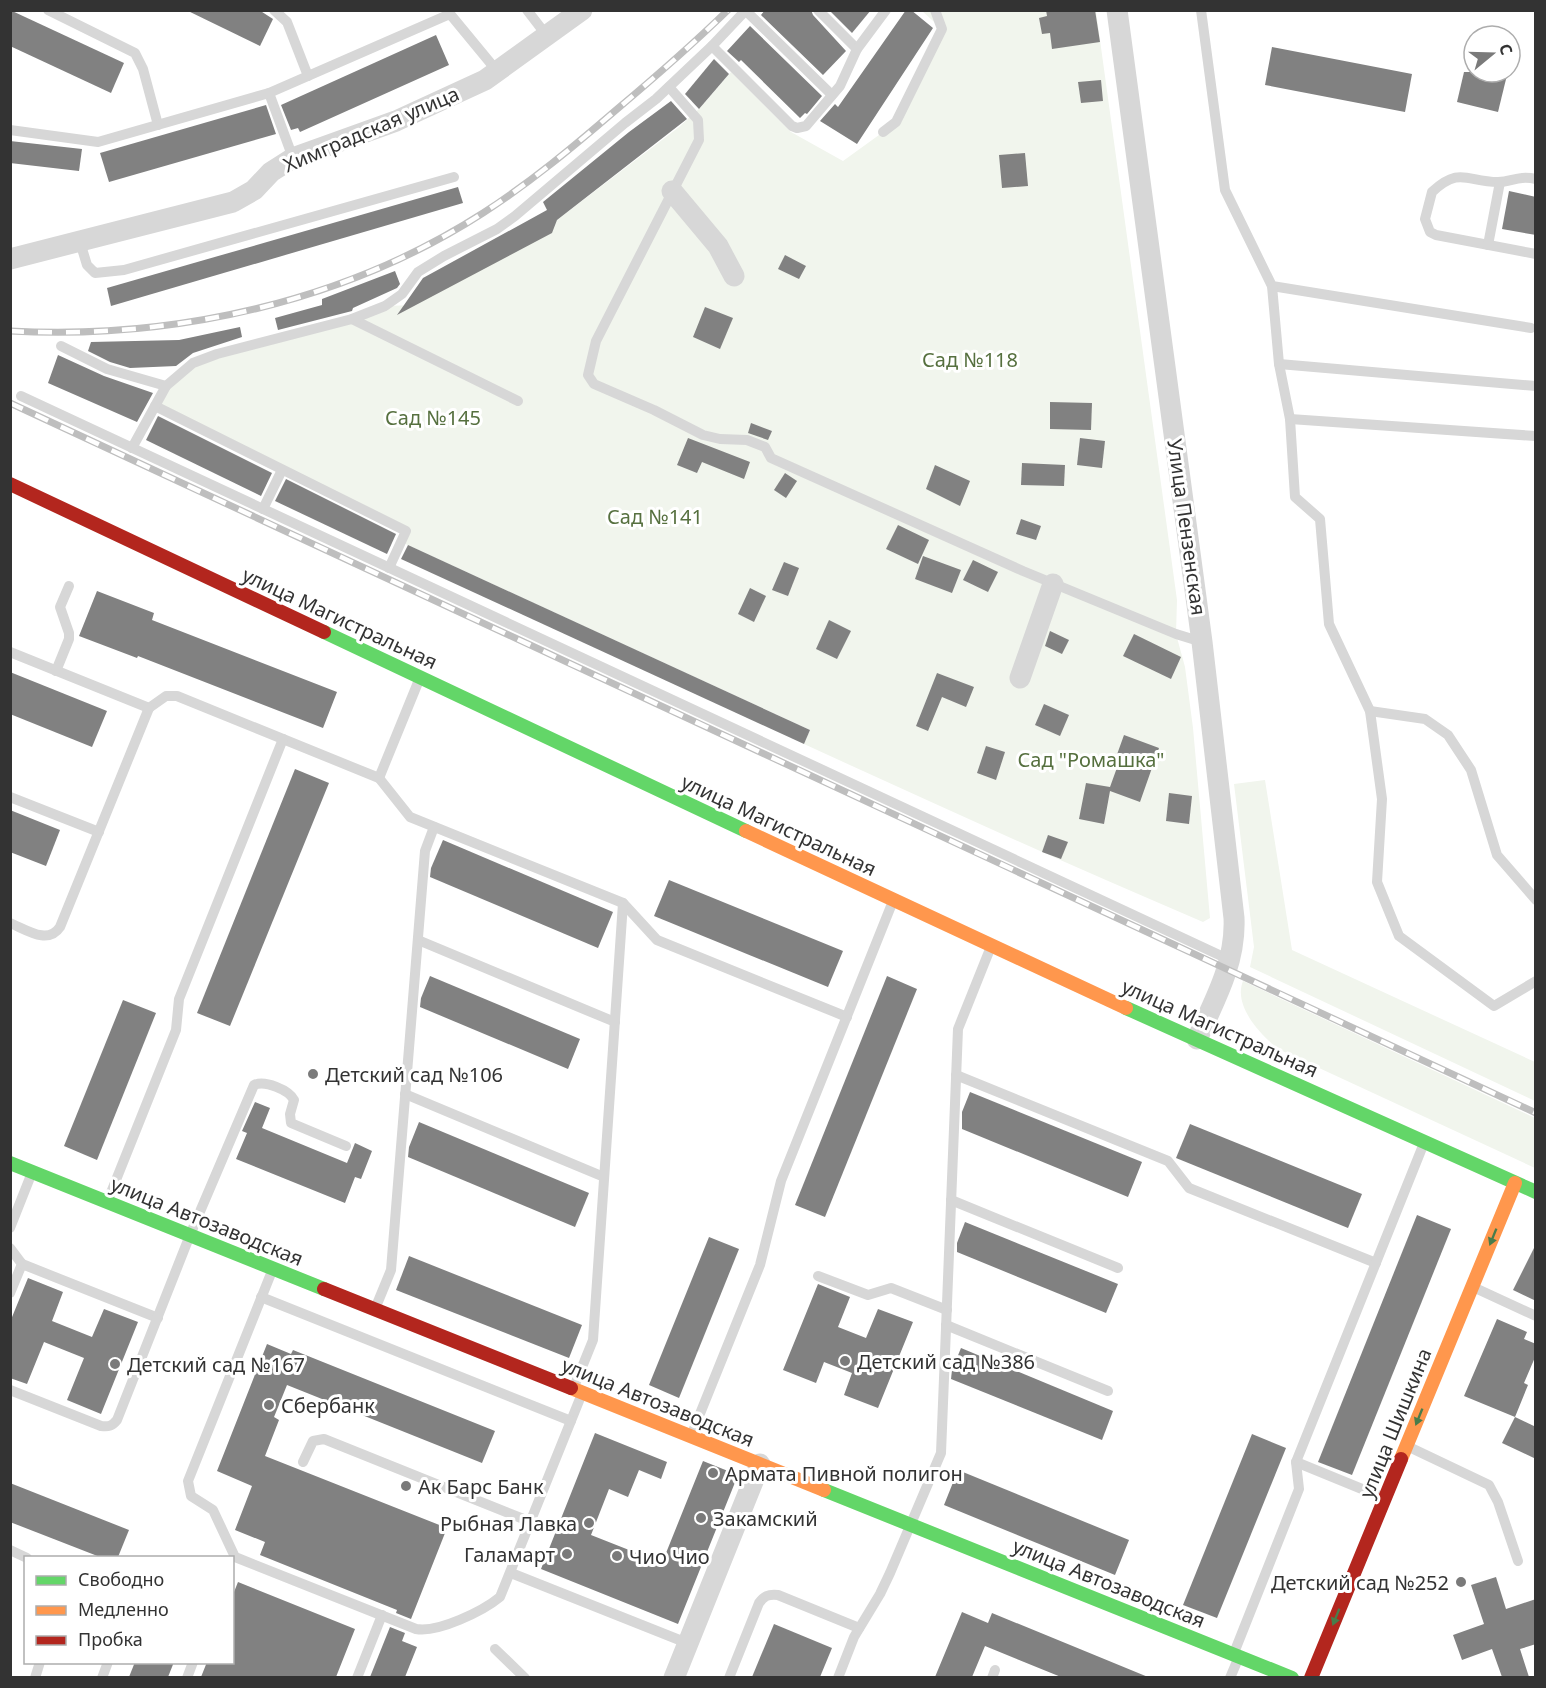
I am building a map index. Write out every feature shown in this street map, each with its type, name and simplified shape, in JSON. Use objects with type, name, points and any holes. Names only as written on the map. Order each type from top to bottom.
[{"type":"street","name":"Химградская улица","points":[[10,259],[233,202],[254,189],[271,171],[292,158],[396,121],[485,80],[582,10]]},
{"type":"street","name":"Улица Пензенская","points":[[1117,10],[1202,642],[1234,918],[1230,960],[1197,1039]]},
{"type":"street","points":[[672,192],[718,246],[734,276]]},
{"type":"street","name":"улица Магистральная","points":[[10,484],[894,901],[1536,1192]]},
{"type":"street","points":[[1020,678],[1053,584]]},
{"type":"street","name":"улица Автозаводская","points":[[10,1163],[1292,1677]]},
{"type":"street","name":"улица Шишкина","points":[[1311,1677],[1515,1182]]},
{"type":"street","points":[[674,1677],[760,1464]]},
{"type":"lane","points":[[48,10],[135,53],[143,69],[158,125]]},
{"type":"lane","points":[[274,10],[287,22],[308,76]]},
{"type":"lane","points":[[527,10],[547,36]]},
{"type":"lane","points":[[818,10],[857,49]]},
{"type":"lane","points":[[712,46],[792,126],[797,128],[806,126],[840,86],[857,49],[886,10]]},
{"type":"lane","points":[[883,132],[896,122],[942,29],[935,10]]},
{"type":"lane","points":[[1201,10],[1225,190],[1272,286],[1279,364],[1290,419],[1294,497],[1320,519],[1329,624],[1370,711],[1382,799],[1377,882],[1399,936],[1494,1006],[1536,981]]},
{"type":"lane","points":[[132,448],[166,386],[193,363],[217,354],[352,318],[384,306],[402,294],[418,272],[497,229],[515,216],[669,87],[746,11],[832,95]]},
{"type":"lane","points":[[10,130],[98,142],[269,93],[450,14],[497,71]]},
{"type":"lane","points":[[669,87],[698,120],[699,140],[597,342],[588,375],[594,384],[654,410],[703,435],[747,440],[765,447],[771,458],[1053,584],[1176,634],[1202,642]]},
{"type":"lane","points":[[269,93],[292,158]]},
{"type":"lane","points":[[1536,179],[1519,177],[1500,182],[1456,176],[1432,192],[1425,219],[1430,232],[1536,254]]},
{"type":"lane","points":[[80,242],[87,265],[95,273],[124,270],[454,177]]},
{"type":"lane","points":[[1488,245],[1500,182]]},
{"type":"lane","points":[[1272,286],[1531,328]]},
{"type":"lane","points":[[352,318],[518,401]]},
{"type":"lane","points":[[61,345],[107,369],[166,386]]},
{"type":"lane","points":[[1279,364],[1536,387]]},
{"type":"lane","points":[[21,396],[1230,960]]},
{"type":"lane","points":[[155,406],[406,531],[389,568]]},
{"type":"lane","points":[[1290,419],[1535,436]]},
{"type":"lane","points":[[263,509],[282,470]]},
{"type":"lane","points":[[56,671],[69,639],[60,607],[69,586]]},
{"type":"lane","points":[[10,652],[148,708]]},
{"type":"lane","points":[[379,778],[420,677]]},
{"type":"lane","points":[[10,923],[40,935],[49,937],[56,934],[148,708],[166,696],[172,695],[379,778],[410,817],[623,903],[657,939],[847,1017]]},
{"type":"lane","points":[[1370,711],[1425,719],[1448,735],[1471,770],[1497,855],[1536,900]]},
{"type":"lane","points":[[107,1202],[176,1030],[178,999],[283,739]]},
{"type":"lane","points":[[10,797],[99,832]]},
{"type":"lane","points":[[375,1310],[391,1270],[425,851],[434,827]]},
{"type":"lane","points":[[691,1436],[760,1265],[781,1181],[894,901]]},
{"type":"lane","points":[[234,1559],[416,1629],[427,1631],[492,1604],[500,1597],[571,1421],[593,1340],[623,903]]},
{"type":"lane","points":[[418,940],[615,1022]]},
{"type":"lane","points":[[838,1677],[859,1628],[880,1594],[910,1524],[922,1503],[941,1453],[958,1029],[991,946]]},
{"type":"lane","points":[[956,1075],[1168,1161],[1189,1188],[1376,1263]]},
{"type":"lane","points":[[10,1390],[101,1426],[108,1427],[117,1420],[190,1235],[254,1085],[265,1084],[290,1094],[294,1100],[290,1119],[295,1126],[346,1146]]},
{"type":"lane","points":[[405,1094],[604,1177]]},
{"type":"lane","points":[[1230,1677],[1236,1655],[1299,1490],[1296,1462],[1424,1142]]},
{"type":"lane","points":[[10,1228],[33,1172]]},
{"type":"lane","points":[[951,1200],[1118,1268]]},
{"type":"lane","points":[[10,1248],[22,1264],[158,1318]]},
{"type":"lane","points":[[10,1293],[22,1264]]},
{"type":"lane","points":[[233,1556],[213,1510],[191,1496],[188,1481],[273,1268]]},
{"type":"lane","points":[[818,1276],[868,1295],[891,1288],[947,1310]]},
{"type":"lane","points":[[1472,1286],[1536,1316]]},
{"type":"lane","points":[[261,1297],[571,1421]]},
{"type":"lane","points":[[946,1325],[1108,1390]]},
{"type":"lane","points":[[303,1462],[313,1441],[324,1439],[531,1522]]},
{"type":"lane","points":[[1407,1446],[1489,1485],[1498,1502],[1518,1561]]},
{"type":"lane","points":[[1296,1462],[1385,1499]]},
{"type":"lane","points":[[10,1551],[24,1556]]},
{"type":"lane","points":[[511,1573],[687,1643]]},
{"type":"lane","points":[[729,1677],[759,1603],[770,1594],[778,1595],[859,1628]]},
{"type":"lane","points":[[357,1677],[382,1615]]},
{"type":"lane","points":[[495,1649],[525,1677]]},
{"type":"green space","points":[[922,11],[1096,11],[1177,600],[1176,634],[1185,667],[1193,728],[1210,918],[1203,922],[804,744],[810,730],[401,542],[406,531],[155,406],[193,363],[385,306],[415,305],[557,220],[679,127],[701,107],[731,72],[791,132],[843,161],[897,122],[942,29]]},
{"type":"green space","points":[[1265,780],[1292,950],[1535,1062],[1535,1101],[1250,967],[1254,947],[1234,784]]},
{"type":"green space","points":[[1243,981],[1535,1118],[1535,1168],[1278,1049],[1256,1027],[1245,1010],[1241,990]]},
{"type":"building","points":[[10,10],[124,63],[111,93],[10,46]]},
{"type":"building","points":[[186,10],[259,10],[273,19],[260,46]]},
{"type":"building","points":[[765,10],[811,10],[846,51],[823,75],[761,15]]},
{"type":"building","points":[[829,10],[871,10],[852,33]]},
{"type":"building","points":[[906,10],[911,10],[933,28],[857,144],[820,121],[835,104],[838,107]]},
{"type":"building","points":[[1046,10],[1095,10],[1100,42],[1052,49],[1050,33],[1042,34],[1039,18],[1047,16]]},
{"type":"building","points":[[750,26],[822,96],[807,114],[805,113],[800,118],[741,60],[739,62],[727,51]]},
{"type":"building","points":[[436,35],[449,65],[300,132],[298,128],[291,130],[281,105]]},
{"type":"building","points":[[1272,47],[1412,74],[1405,112],[1265,85]]},
{"type":"building","points":[[714,59],[729,74],[699,109],[685,94]]},
{"type":"building","points":[[1101,80],[1103,101],[1081,103],[1078,82]]},
{"type":"building","points":[[1462,81],[1462,84],[1505,84],[1498,112],[1457,102]]},
{"type":"building","points":[[671,101],[687,119],[557,220],[552,233],[397,315],[423,278],[547,210],[543,202]]},
{"type":"building","points":[[266,105],[276,134],[109,182],[100,153]]},
{"type":"building","points":[[10,141],[82,149],[79,171],[10,163]]},
{"type":"building","points":[[1025,153],[1028,186],[1002,188],[999,155]]},
{"type":"building","points":[[458,187],[463,203],[111,306],[107,288]]},
{"type":"building","points":[[1509,191],[1536,197],[1536,235],[1502,229]]},
{"type":"building","points":[[785,255],[806,266],[799,279],[778,269]]},
{"type":"building","points":[[395,271],[400,284],[397,288],[353,308],[352,311],[278,330],[275,318],[322,305],[322,299]]},
{"type":"building","points":[[705,307],[733,318],[720,349],[693,337]]},
{"type":"building","points":[[240,327],[242,337],[193,353],[176,366],[130,368],[110,362],[88,351],[91,342],[179,340]]},
{"type":"building","points":[[58,355],[104,376],[153,393],[137,422],[48,383]]},
{"type":"building","points":[[1050,402],[1092,403],[1091,430],[1050,429]]},
{"type":"building","points":[[158,416],[272,473],[261,496],[146,440]]},
{"type":"building","points":[[751,423],[772,431],[768,440],[748,433]]},
{"type":"building","points":[[688,438],[750,462],[744,479],[702,462],[697,473],[677,465]]},
{"type":"building","points":[[1080,438],[1105,441],[1102,468],[1077,465]]},
{"type":"building","points":[[1022,463],[1065,465],[1064,486],[1021,485]]},
{"type":"building","points":[[935,465],[970,481],[960,506],[926,489]]},
{"type":"building","points":[[785,473],[797,481],[786,498],[774,490]]},
{"type":"building","points":[[286,479],[396,534],[387,554],[275,501]]},
{"type":"building","points":[[1021,519],[1041,526],[1036,540],[1016,534]]},
{"type":"building","points":[[898,525],[929,540],[918,564],[886,549]]},
{"type":"building","points":[[408,545],[810,730],[804,744],[401,559]]},
{"type":"building","points":[[923,556],[961,570],[952,593],[915,579]]},
{"type":"building","points":[[973,560],[998,572],[988,592],[963,580]]},
{"type":"building","points":[[784,562],[799,568],[788,596],[772,590]]},
{"type":"building","points":[[750,588],[766,596],[754,622],[738,614]]},
{"type":"building","points":[[97,591],[154,613],[152,620],[337,692],[323,728],[138,656],[137,658],[79,636]]},
{"type":"building","points":[[829,620],[851,631],[837,659],[816,649]]},
{"type":"building","points":[[1050,631],[1069,640],[1062,654],[1045,646]]},
{"type":"building","points":[[1134,634],[1181,657],[1171,679],[1123,656]]},
{"type":"building","points":[[10,672],[107,711],[92,747],[10,714]]},
{"type":"building","points":[[937,673],[974,687],[966,707],[942,697],[928,731],[916,726]]},
{"type":"building","points":[[1044,704],[1069,715],[1060,736],[1035,725]]},
{"type":"building","points":[[1124,735],[1159,748],[1140,802],[1110,791],[1104,824],[1079,819],[1086,783],[1110,787],[1119,762],[1115,760]]},
{"type":"building","points":[[986,746],[1005,752],[996,780],[977,773]]},
{"type":"building","points":[[295,769],[329,783],[230,1026],[197,1013]]},
{"type":"building","points":[[1169,793],[1192,796],[1189,824],[1166,821]]},
{"type":"building","points":[[10,810],[60,830],[46,866],[10,852]]},
{"type":"building","points":[[1048,835],[1068,842],[1061,859],[1042,852]]},
{"type":"building","points":[[443,840],[613,912],[598,948],[430,877],[431,868]]},
{"type":"building","points":[[669,880],[843,951],[828,987],[654,916]]},
{"type":"building","points":[[430,976],[580,1039],[568,1069],[420,1007],[421,998]]},
{"type":"building","points":[[887,976],[917,989],[825,1217],[795,1205]]},
{"type":"building","points":[[123,1000],[156,1013],[97,1160],[64,1146]]},
{"type":"building","points":[[970,1092],[1142,1162],[1128,1197],[962,1129],[962,1112]]},
{"type":"building","points":[[255,1102],[270,1108],[262,1128],[347,1163],[355,1143],[372,1151],[361,1179],[355,1177],[345,1203],[236,1159],[247,1133],[242,1131]]},
{"type":"building","points":[[419,1122],[589,1193],[575,1227],[408,1157],[409,1147]]},
{"type":"building","points":[[1190,1124],[1362,1194],[1348,1228],[1176,1158]]},
{"type":"building","points":[[1417,1215],[1451,1229],[1352,1475],[1318,1462]]},
{"type":"building","points":[[965,1222],[1118,1284],[1106,1313],[957,1252],[957,1243]]},
{"type":"building","points":[[709,1237],[739,1249],[679,1398],[649,1385]]},
{"type":"building","points":[[1536,1244],[1536,1301],[1513,1290]]},
{"type":"building","points":[[409,1256],[582,1325],[569,1358],[396,1290]]},
{"type":"building","points":[[28,1278],[63,1292],[52,1321],[92,1337],[104,1309],[138,1322],[101,1414],[67,1400],[84,1358],[44,1342],[27,1384],[10,1378],[10,1322]]},
{"type":"building","points":[[818,1284],[850,1297],[838,1327],[866,1338],[878,1309],[913,1322],[878,1408],[844,1395],[852,1373],[824,1362],[816,1383],[783,1370]]},
{"type":"building","points":[[1497,1319],[1527,1332],[1524,1339],[1536,1344],[1536,1355],[1524,1383],[1528,1385],[1515,1417],[1464,1396]]},
{"type":"building","points":[[267,1344],[291,1354],[293,1350],[495,1431],[482,1463],[287,1385],[274,1417],[279,1420],[265,1456],[447,1528],[411,1619],[396,1613],[397,1610],[260,1555],[265,1542],[235,1530],[252,1486],[217,1471]]},
{"type":"building","points":[[961,1348],[1113,1411],[1102,1440],[951,1379],[952,1370]]},
{"type":"building","points":[[1515,1417],[1536,1427],[1536,1459],[1502,1443]]},
{"type":"building","name":"Закамский","points":[[595,1433],[667,1462],[661,1479],[639,1470],[628,1497],[609,1489],[591,1535],[662,1563],[703,1461],[738,1475],[678,1624],[541,1569]]},
{"type":"building","points":[[1252,1434],[1286,1448],[1217,1618],[1183,1605]]},
{"type":"building","points":[[958,1470],[1129,1540],[1115,1575],[944,1505]]},
{"type":"building","points":[[10,1483],[129,1530],[118,1556],[97,1556],[10,1522]]},
{"type":"building","points":[[1496,1577],[1506,1609],[1536,1599],[1536,1644],[1520,1649],[1529,1677],[1502,1677],[1492,1649],[1462,1660],[1453,1635],[1484,1624],[1471,1585]]},
{"type":"building","points":[[238,1582],[355,1629],[336,1677],[201,1677],[206,1664],[234,1664],[234,1592]]},
{"type":"building","points":[[962,1612],[988,1623],[992,1613],[1148,1677],[1061,1677],[985,1646],[972,1677],[935,1677]]},
{"type":"building","points":[[774,1624],[832,1648],[820,1677],[752,1677]]},
{"type":"building","points":[[390,1627],[405,1633],[402,1641],[417,1647],[405,1677],[370,1677]]},
{"type":"building","points":[[134,1664],[173,1664],[168,1677],[129,1677]]},
{"type":"railway","points":[[10,331],[71,332],[133,329],[195,321],[256,309],[316,292],[374,270],[430,244],[483,213],[518,189],[568,151],[687,49],[728,10]]},
{"type":"railway","points":[[10,403],[1536,1113]]},
{"type":"traffic: fast","points":[[324,632],[746,831]]},
{"type":"traffic: fast","points":[[1126,1008],[1536,1192]]},
{"type":"traffic: fast","points":[[10,1163],[324,1289]]},
{"type":"traffic: fast","points":[[824,1490],[1292,1678]]},
{"type":"traffic: slow","points":[[746,831],[1126,1008]]},
{"type":"traffic: slow","points":[[1401,1459],[1515,1183]]},
{"type":"traffic: slow","points":[[571,1388],[824,1490]]},
{"type":"traffic: jam","points":[[10,484],[324,632]]},
{"type":"traffic: jam","points":[[324,1289],[571,1388]]},
{"type":"traffic: jam","points":[[1311,1678],[1401,1459]]},
{"type":"place","name":"Детский сад №106","points":[[313,1074]]},
{"type":"place","name":"Детский сад №386","points":[[845,1361]]},
{"type":"place","name":"Детский сад №167","points":[[115,1364]]},
{"type":"place","name":"Сбербанк","points":[[269,1405]]},
{"type":"place","name":"Армата Пивной полигон","points":[[713,1473]]},
{"type":"place","name":"Ак Барс Банк","points":[[406,1486]]},
{"type":"place","name":"Закамский","points":[[701,1518]]},
{"type":"place","name":"Рыбная Лавка","points":[[589,1523]]},
{"type":"place","name":"Галамарт","points":[[567,1554]]},
{"type":"place","name":"Чио Чио","points":[[617,1556]]},
{"type":"place","name":"Детский сад №252","points":[[1461,1582]]},
{"type":"park label","name":"Сад №118","points":[[970,359]]},
{"type":"park label","name":"Сад №145","points":[[433,417]]},
{"type":"park label","name":"Сад №141","points":[[655,516]]},
{"type":"park label","name":"Сад \"Ромашка\"","points":[[1091,759]]}]
